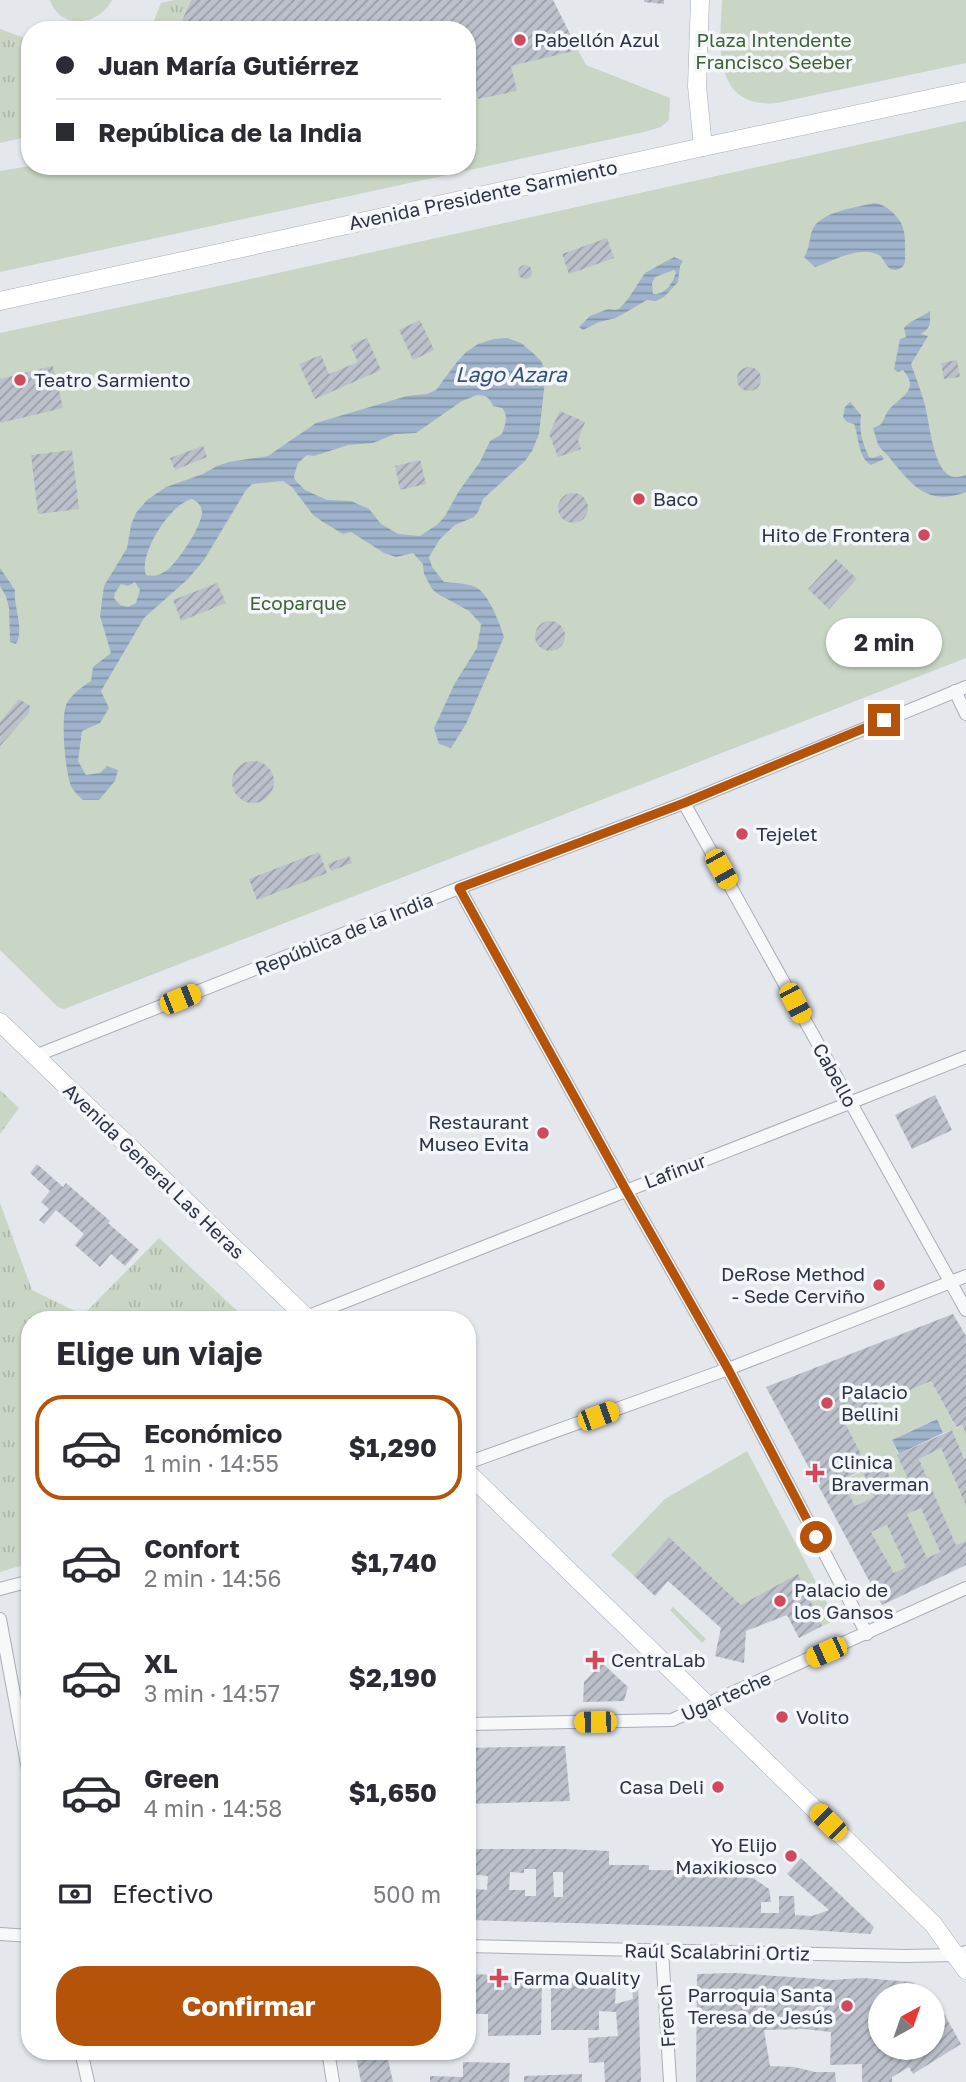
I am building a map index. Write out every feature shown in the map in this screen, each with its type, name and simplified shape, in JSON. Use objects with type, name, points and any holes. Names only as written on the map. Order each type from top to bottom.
[{"type":"main road","points":[[699,0],[697,86],[704,147]]},
{"type":"main road","name":"Avenida Presidente Sarmiento","points":[[0,301],[966,92]]},
{"type":"main road","name":"Avenida General Las Heras","points":[[0,1022],[300,1311]]},
{"type":"main road","points":[[476,1481],[924,1915],[963,1959]]},
{"type":"street","points":[[961,689],[966,713]]},
{"type":"street","name":"República de la India","points":[[35,1056],[459,888],[684,803],[961,689]]},
{"type":"street","name":"Cabello","points":[[684,803],[966,1310]]},
{"type":"street","points":[[459,888],[728,1369],[867,1633]]},
{"type":"street","name":"Lafinur","points":[[324,1311],[966,1057]]},
{"type":"street","points":[[476,1460],[728,1369],[966,1276]]},
{"type":"street","points":[[0,1589],[21,1583]]},
{"type":"street","name":"Ugarteche","points":[[476,1724],[672,1720],[966,1588]]},
{"type":"street","points":[[0,1619],[21,1732]]},
{"type":"street","points":[[0,1934],[21,1935]]},
{"type":"street","name":"Raúl Scalabrini Ortiz","points":[[476,1946],[963,1959]]},
{"type":"street","name":"French","points":[[662,1950],[670,2082]]},
{"type":"street","points":[[83,2060],[88,2082]]},
{"type":"street","points":[[329,2060],[333,2082]]},
{"type":"green space","points":[[50,0],[112,0],[98,15],[80,21],[62,17]]},
{"type":"green space","points":[[191,0],[182,21],[154,21],[161,3]]},
{"type":"green space","name":"Plaza Intendente Francisco Seeber","points":[[722,0],[966,0],[966,63],[777,103],[756,102],[740,95],[730,84],[724,70],[720,35]]},
{"type":"green space","points":[[0,29],[21,37],[21,138],[0,143]]},
{"type":"green space","points":[[578,50],[586,65],[670,98],[669,120],[661,127],[644,132],[476,169],[476,73]]},
{"type":"green space","name":"Ecoparque","points":[[966,121],[966,658],[64,1009],[58,1007],[0,950],[0,333]]},
{"type":"green space","points":[[21,168],[21,175],[446,175],[0,272],[0,171]]},
{"type":"green space","points":[[0,1090],[19,1108],[0,1134]]},
{"type":"green space","points":[[0,1203],[32,1290],[75,1311],[21,1311],[21,1566],[0,1572]]},
{"type":"green space","points":[[159,1238],[237,1311],[87,1311]]},
{"type":"green space","points":[[931,1381],[956,1428],[962,1425],[966,1434],[966,1457],[952,1430],[943,1433],[936,1419],[892,1440],[909,1481],[895,1488],[883,1461],[868,1468],[843,1419]]},
{"type":"green space","points":[[941,1448],[966,1506],[966,1541],[956,1545],[919,1459]]},
{"type":"green space","points":[[747,1451],[836,1620],[822,1626],[798,1575],[741,1605],[669,1537],[634,1576],[611,1555],[665,1499]]},
{"type":"green space","points":[[863,1471],[874,1497],[855,1506],[842,1481]]},
{"type":"green space","points":[[921,1508],[940,1552],[927,1558],[907,1514]]},
{"type":"green space","points":[[887,1525],[906,1567],[894,1573],[871,1532]]},
{"type":"green space","points":[[673,1607],[706,1639],[702,1643],[670,1610]]},
{"type":"water","points":[[875,203],[890,210],[903,227],[905,259],[901,268],[892,270],[879,255],[869,252],[857,252],[815,267],[804,257],[812,231],[822,219],[839,211]]},
{"type":"water","points":[[674,257],[683,261],[678,282],[664,297],[656,301],[647,300],[616,318],[583,330],[579,327],[590,316],[608,309],[619,309],[645,273]],"holes":[[[674,270],[676,272],[668,288],[662,293],[653,294],[652,283],[655,277]]]},
{"type":"water","points":[[930,311],[929,327],[921,334],[928,336],[911,364],[925,405],[938,460],[951,476],[966,475],[966,492],[941,497],[921,490],[905,476],[880,447],[873,428],[883,422],[888,411],[909,388],[908,377],[903,370],[898,372],[894,369],[900,339],[906,337],[904,328]]},
{"type":"water","name":"Lago Azara","points":[[507,338],[521,343],[541,361],[546,372],[539,434],[532,451],[525,461],[483,499],[474,517],[455,525],[440,539],[429,557],[432,567],[444,582],[470,585],[486,597],[504,637],[466,724],[451,748],[439,744],[434,728],[455,683],[477,648],[481,624],[469,611],[432,589],[424,574],[423,564],[413,553],[396,557],[384,553],[351,532],[343,534],[313,515],[292,487],[283,481],[252,484],[204,560],[188,579],[144,618],[101,691],[109,708],[100,723],[82,731],[78,761],[86,775],[100,773],[107,766],[118,770],[115,781],[99,800],[83,800],[72,788],[67,771],[64,745],[65,709],[72,696],[91,681],[93,667],[111,653],[100,616],[104,586],[127,548],[136,513],[147,500],[166,487],[217,466],[268,456],[316,423],[436,390],[466,352],[478,344]],"holes":[[[477,395],[487,398],[493,406],[504,411],[506,421],[502,434],[490,441],[480,462],[445,516],[420,536],[398,534],[381,524],[369,509],[351,501],[327,500],[305,490],[295,480],[298,463],[307,455],[314,456],[348,445],[373,443],[395,434],[416,433],[462,401]],[[192,499],[201,507],[201,518],[194,534],[167,570],[157,575],[146,575],[147,555],[158,531],[166,519]],[[135,582],[140,590],[136,603],[128,607],[120,605],[114,598],[121,584],[128,586]]]},
{"type":"water","points":[[850,402],[861,415],[860,426],[869,457],[881,455],[884,459],[871,465],[861,452],[854,424],[843,417],[845,407]]},
{"type":"water","points":[[0,568],[15,590],[19,625],[16,644],[10,642],[9,608],[0,586]]},
{"type":"water","points":[[937,1419],[943,1433],[899,1454],[892,1440]]},
{"type":"building","name":"Pabellón Azul","points":[[191,0],[553,0],[578,50],[511,66],[517,91],[478,99],[476,21],[182,21]]},
{"type":"building","points":[[664,0],[664,4],[644,2]]},
{"type":"building","points":[[607,238],[614,258],[569,274],[562,254]]},
{"type":"building","points":[[522,265],[528,265],[532,272],[528,279],[522,279],[518,275],[518,269]]},
{"type":"building","points":[[420,320],[434,350],[413,360],[399,330]]},
{"type":"building","points":[[367,338],[381,370],[315,399],[299,364],[321,355],[329,374],[358,362],[350,345]]},
{"type":"building","points":[[957,360],[960,377],[944,379],[941,363]]},
{"type":"building","points":[[53,366],[63,408],[0,423],[0,379]]},
{"type":"building","points":[[749,367],[758,370],[761,379],[758,388],[749,391],[740,388],[737,379],[740,370]]},
{"type":"building","points":[[560,411],[585,422],[578,440],[581,449],[558,457],[549,434]]},
{"type":"building","points":[[203,446],[207,457],[175,470],[170,458]]},
{"type":"building","points":[[72,450],[79,509],[38,514],[31,455]]},
{"type":"building","points":[[420,460],[426,484],[400,490],[395,466]]},
{"type":"building","points":[[573,493],[583,498],[588,508],[583,518],[573,523],[563,518],[558,508],[563,498]]},
{"type":"building","points":[[836,559],[857,579],[829,609],[808,589]]},
{"type":"building","points":[[217,583],[226,603],[181,621],[173,600]]},
{"type":"building","points":[[550,621],[561,625],[565,636],[561,647],[550,651],[539,647],[535,636],[539,625]]},
{"type":"building","points":[[19,699],[30,706],[29,713],[0,746],[0,722]]},
{"type":"building","points":[[253,761],[268,767],[274,782],[268,797],[253,803],[238,797],[232,782],[238,767]]},
{"type":"building","points":[[319,852],[327,873],[257,900],[249,879]]},
{"type":"building","points":[[349,856],[352,863],[331,871],[328,864]]},
{"type":"building","points":[[935,1095],[952,1130],[912,1149],[895,1115]]},
{"type":"building","points":[[37,1164],[63,1187],[66,1183],[139,1250],[125,1266],[111,1254],[100,1267],[75,1245],[84,1234],[56,1210],[44,1224],[39,1220],[49,1209],[41,1202],[50,1191],[30,1173]]},
{"type":"building","points":[[953,1314],[966,1336],[966,1434],[962,1425],[956,1427],[931,1381],[843,1419],[868,1468],[883,1462],[895,1488],[909,1481],[897,1455],[952,1430],[964,1458],[966,1457],[966,1506],[941,1448],[919,1459],[956,1545],[966,1541],[966,1565],[882,1605],[766,1387]],"holes":[[[862,1470],[874,1497],[855,1506],[842,1480]],[[921,1508],[940,1552],[927,1558],[907,1514]],[[887,1525],[906,1567],[894,1573],[871,1532]]]},
{"type":"building","name":"Palacio de los Gansos","points":[[669,1537],[741,1605],[798,1574],[822,1626],[799,1638],[787,1615],[746,1631],[744,1663],[715,1656],[721,1628],[668,1581],[655,1596],[634,1576]]},
{"type":"building","points":[[602,1663],[628,1687],[624,1701],[583,1702],[584,1682]]},
{"type":"building","points":[[565,1746],[570,1801],[476,1804],[476,1748]]},
{"type":"building","points":[[476,1849],[609,1851],[609,1865],[649,1865],[649,1870],[729,1871],[729,1877],[753,1878],[769,1889],[771,1902],[761,1902],[761,1913],[779,1913],[779,1896],[794,1896],[795,1915],[812,1916],[829,1910],[787,1874],[801,1858],[874,1927],[870,1934],[795,1929],[476,1920],[476,1889],[487,1890],[488,1876],[476,1875]],"holes":[[[524,1869],[536,1869],[536,1896],[525,1896],[525,1890],[509,1890],[510,1872],[524,1873]],[[553,1872],[563,1872],[563,1897],[554,1897]]]},
{"type":"building","points":[[735,1973],[912,1982],[868,1983],[868,2060],[935,2060],[913,2074],[909,2067],[892,2077],[892,2082],[862,2082],[862,2064],[830,2065],[831,2032],[804,2029],[764,2030],[770,2066],[835,2072],[836,2082],[696,2082],[697,1974]]},
{"type":"building","points":[[476,1974],[542,1976],[541,2035],[488,2036],[488,2014],[476,2014]]},
{"type":"building","points":[[551,1977],[638,1980],[641,2082],[605,2082],[604,2062],[589,2063],[588,2038],[618,2036],[616,2012],[599,2011],[599,2030],[551,2030]],"holes":[[[616,1985],[632,1987],[633,1999],[615,2004]]]},
{"type":"building","points":[[945,2015],[961,2044],[945,2054]]},
{"type":"building","points":[[357,2060],[388,2060],[393,2082],[361,2082]]},
{"type":"building","points":[[463,2062],[510,2063],[509,2082],[430,2082],[430,2076],[463,2077]]},
{"type":"building","points":[[582,2074],[582,2082],[524,2082],[524,2076]]},
{"type":"place","name":"Pabellón Azul","points":[[520,40]]},
{"type":"place","name":"Teatro Sarmiento","points":[[20,380]]},
{"type":"place","name":"Baco","points":[[639,499]]},
{"type":"place","name":"Hito de Frontera","points":[[924,535]]},
{"type":"place","name":"Tejelet","points":[[742,834]]},
{"type":"place","name":"Restaurant Museo Evita","points":[[543,1133]]},
{"type":"place","name":"DeRose Method - Sede Cerviño","points":[[879,1285]]},
{"type":"place","name":"Palacio Bellini","points":[[827,1403]]},
{"type":"place","name":"Clinica Braverman","points":[[815,1473]]},
{"type":"place","name":"Palacio de los Gansos","points":[[780,1601]]},
{"type":"place","name":"CentraLab","points":[[595,1660]]},
{"type":"place","name":"Volito","points":[[782,1717]]},
{"type":"place","name":"Casa Deli","points":[[718,1787]]},
{"type":"place","name":"Yo Elijo Maxikiosco","points":[[791,1856]]},
{"type":"place","name":"Farma Quality","points":[[499,1978]]},
{"type":"place","name":"Parroquia Santa Teresa de Jesús","points":[[847,2006]]},
{"type":"route","points":[[816,1537],[728,1369],[459,888],[684,803],[884,720]]}]
